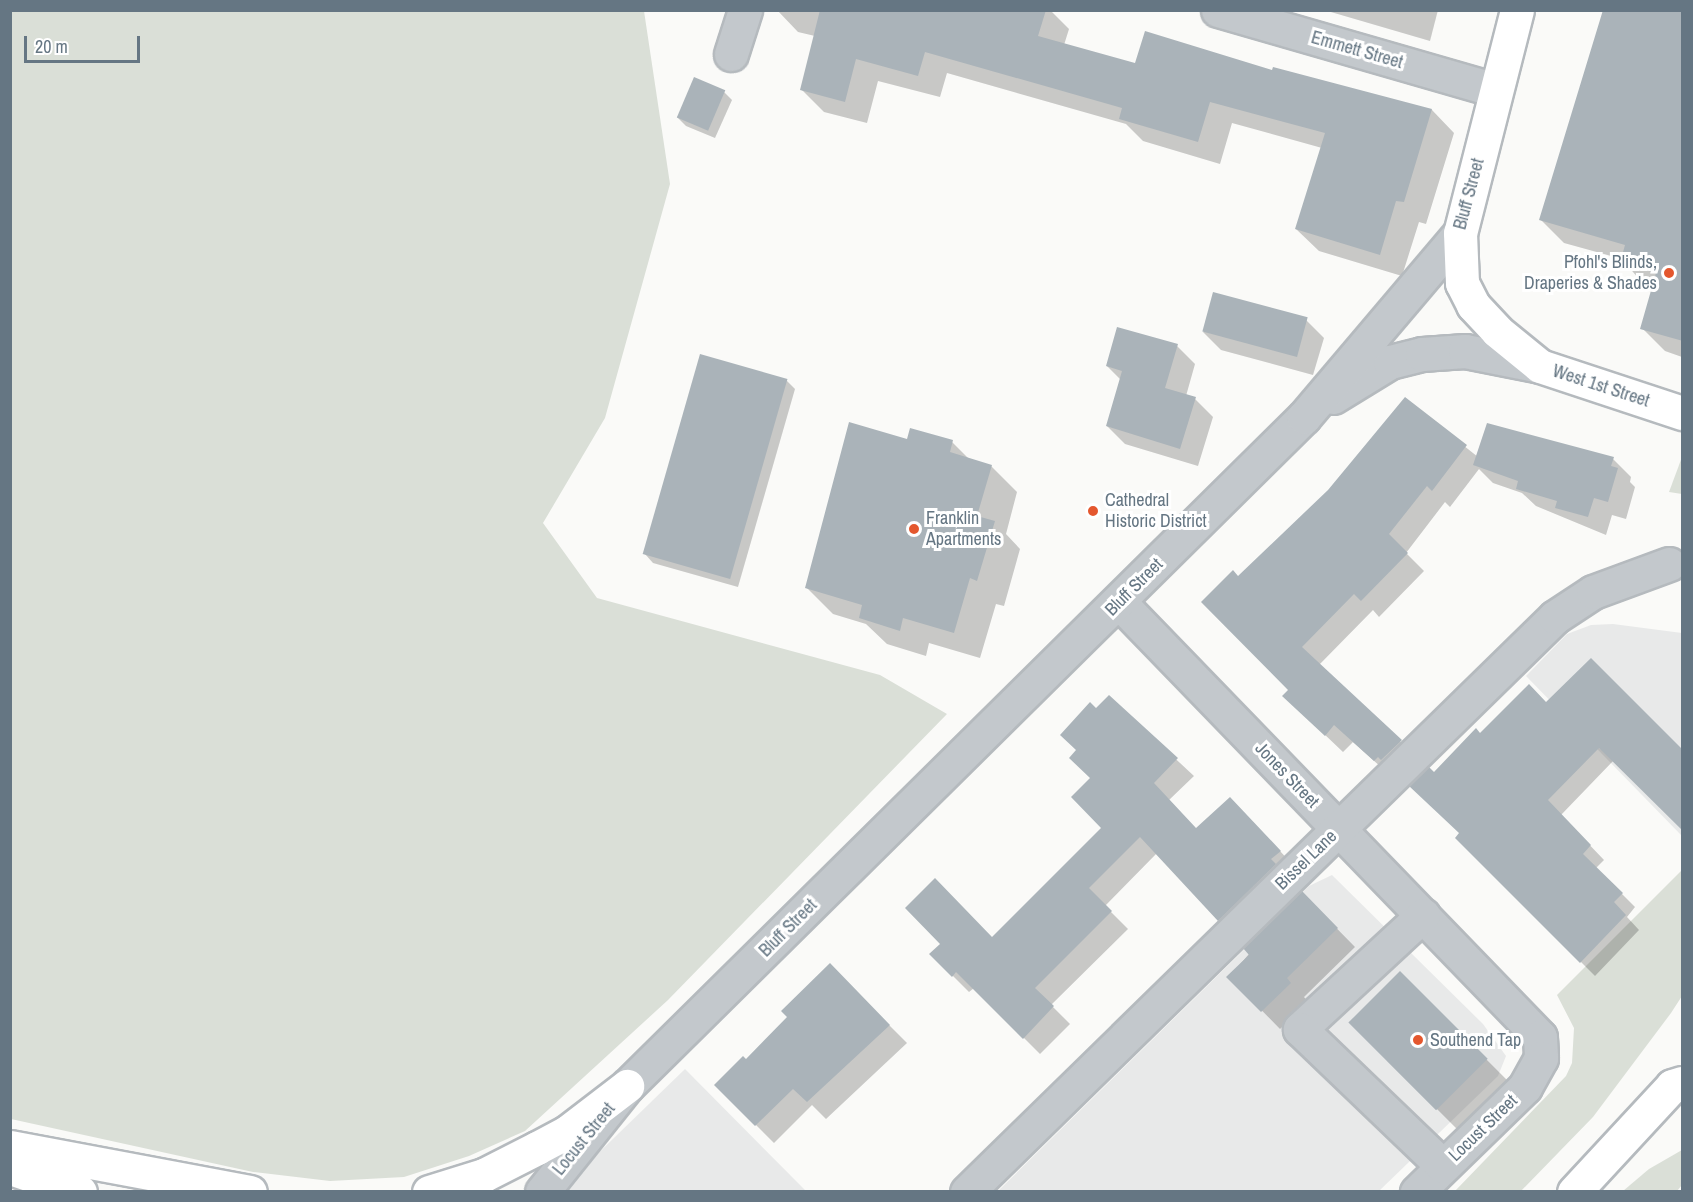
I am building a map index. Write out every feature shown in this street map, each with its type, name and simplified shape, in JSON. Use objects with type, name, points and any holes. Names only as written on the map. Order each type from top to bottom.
[{"type":"main road","name":"Bluff Street","points":[[1460,233],[1517,10]]},
{"type":"main road","name":"West 1st Street","points":[[1460,233],[1462,283],[1473,304],[1516,349],[1540,366],[1683,412]]},
{"type":"main road","points":[[1574,1191],[1679,1079]]},
{"type":"main road","points":[[429,1191],[484,1175],[557,1137],[627,1086]]},
{"type":"main road","points":[[10,1147],[250,1191]]},
{"type":"main road","points":[[10,1168],[80,1191]]},
{"type":"street","points":[[731,54],[745,10]]},
{"type":"street","name":"Emmett Street","points":[[1218,10],[1496,90]]},
{"type":"street","name":"Bluff Street","points":[[627,1086],[1304,417],[1460,233]]},
{"type":"street","points":[[1304,417],[1390,362],[1422,354],[1465,351],[1540,366]]},
{"type":"street","name":"Bissel Lane","points":[[967,1191],[1555,617],[1593,592],[1669,564]]},
{"type":"street","name":"Jones Street","points":[[1119,602],[1534,1028],[1542,1045],[1541,1058]]},
{"type":"street","points":[[1423,915],[1300,1029],[1443,1166]]},
{"type":"street","name":"Locust Street","points":[[1417,1191],[1526,1087],[1541,1058]]},
{"type":"street","name":"Locust Street","points":[[542,1191],[627,1086]]},
{"type":"shaded area","points":[[10,11],[644,11],[670,184],[605,418],[543,523],[597,598],[880,675],[947,714],[668,1000],[525,1131],[469,1156],[404,1177],[330,1181],[253,1172],[11,1119]]},
{"type":"shaded area","points":[[1682,457],[1682,494],[1669,492]]},
{"type":"shaded area","points":[[1613,624],[1682,633],[1682,836],[1526,676],[1567,634],[1591,625]]},
{"type":"shaded area","points":[[1682,870],[1682,996],[1671,1013],[1593,1117],[1521,1191],[1455,1191],[1566,1076],[1572,1063],[1574,1028],[1557,995]]},
{"type":"shaded area","points":[[1332,875],[1483,1024],[1506,1056],[1498,1076],[1379,1191],[997,1192],[1309,886]]},
{"type":"shaded area","points":[[685,1069],[806,1191],[561,1192],[583,1168]]},
{"type":"shaded area","points":[[1682,1150],[1682,1185],[1677,1191],[1623,1191],[1649,1169]]},
{"type":"building","points":[[820,10],[1046,10],[1038,36],[1135,63],[1145,31],[1272,70],[1273,67],[1432,109],[1404,202],[1396,201],[1380,255],[1295,229],[1325,133],[1210,102],[1198,142],[1119,119],[1122,108],[925,52],[918,76],[856,59],[845,102],[800,90]]},
{"type":"building","points":[[1603,10],[1683,10],[1683,341],[1640,329],[1656,273],[1620,263],[1625,245],[1539,220]]},
{"type":"building","points":[[694,77],[725,90],[708,131],[677,118]]},
{"type":"building","points":[[1213,292],[1308,317],[1297,357],[1202,332]]},
{"type":"building","points":[[1117,327],[1178,344],[1165,388],[1196,397],[1180,449],[1106,426],[1122,371],[1106,366]]},
{"type":"building","points":[[700,354],[787,379],[730,579],[643,554]]},
{"type":"building","points":[[1405,397],[1467,445],[1432,491],[1427,486],[1389,534],[1408,553],[1361,601],[1354,594],[1302,647],[1402,740],[1381,760],[1378,757],[1374,761],[1334,725],[1325,736],[1282,696],[1288,690],[1201,602],[1233,570],[1238,576],[1328,490]]},
{"type":"building","name":"Franklin Apartments","points":[[849,422],[907,439],[910,428],[953,440],[950,452],[992,465],[977,516],[995,521],[977,581],[970,578],[954,633],[903,618],[900,631],[859,618],[862,605],[805,588]]},
{"type":"building","points":[[1487,423],[1614,457],[1611,466],[1618,468],[1608,502],[1594,498],[1588,517],[1555,508],[1557,501],[1516,489],[1518,481],[1473,465]]},
{"type":"building","points":[[1591,658],[1683,750],[1683,831],[1599,748],[1548,800],[1591,845],[1583,854],[1623,893],[1614,902],[1626,915],[1580,963],[1455,838],[1459,833],[1409,786],[1429,767],[1434,772],[1476,728],[1480,733],[1529,684],[1546,702]]},
{"type":"building","points":[[1109,695],[1178,758],[1154,783],[1196,828],[1230,797],[1281,851],[1271,859],[1276,864],[1218,921],[1140,837],[1089,888],[1112,911],[1035,988],[1054,1006],[1023,1039],[956,972],[952,977],[929,954],[940,944],[905,908],[935,878],[992,937],[1101,828],[1071,797],[1090,778],[1069,758],[1076,750],[1060,735],[1090,702],[1096,708]]},
{"type":"building","points":[[1302,891],[1338,928],[1287,978],[1291,983],[1261,1012],[1226,977],[1249,955],[1243,948]]},
{"type":"building","points":[[830,963],[890,1025],[807,1102],[793,1089],[755,1126],[714,1085],[743,1056],[746,1059],[787,1017],[781,1011]]},
{"type":"building","name":"Southend Tap","points":[[1400,971],[1488,1059],[1436,1110],[1348,1023]]},
{"type":"place","name":"Pfohl's Blinds, Draperies & Shades","points":[[1669,273]]},
{"type":"place","name":"Cathedral Historic District","points":[[1093,511]]},
{"type":"place","name":"Franklin Apartments","points":[[914,529]]},
{"type":"place","name":"Southend Tap","points":[[1418,1040]]}]
